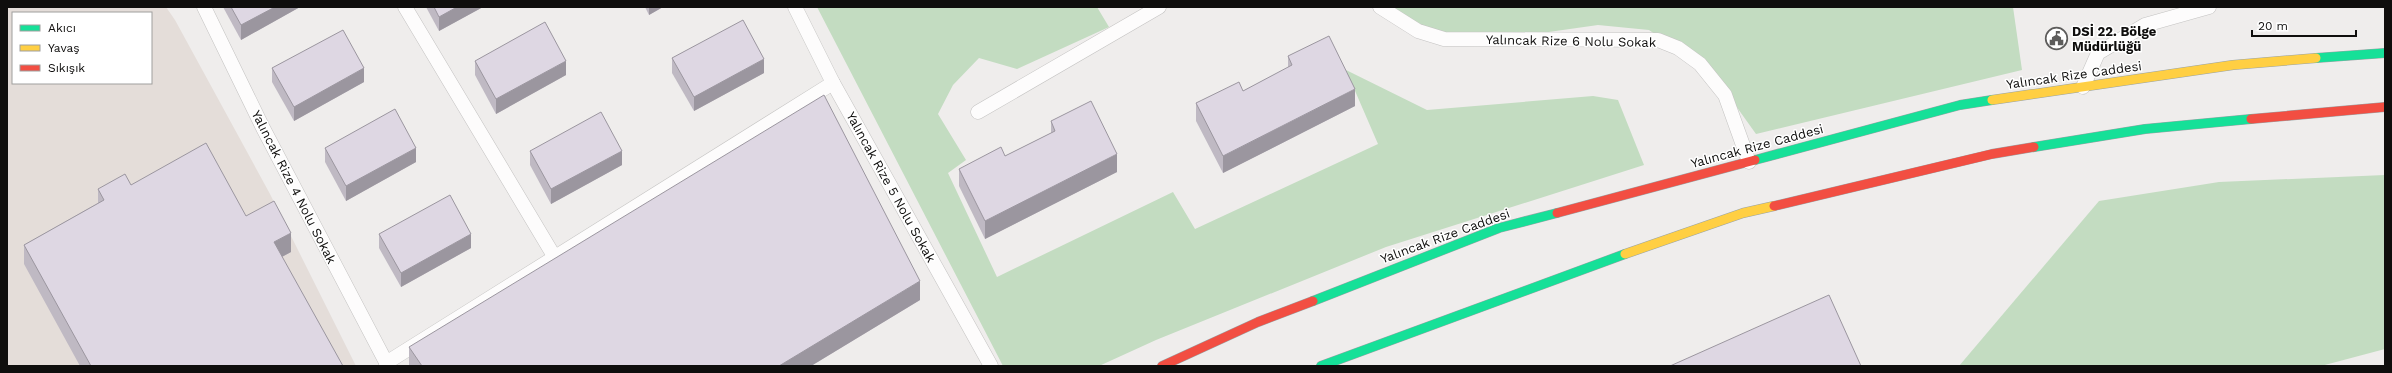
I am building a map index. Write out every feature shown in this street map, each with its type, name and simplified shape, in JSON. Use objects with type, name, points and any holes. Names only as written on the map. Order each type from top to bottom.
[{"type":"highway","name":"Yalıncak Rize Caddesi","points":[[1162,366],[1258,322],[1499,228],[1960,105],[2233,64],[2385,53]]},
{"type":"highway","points":[[1321,366],[1515,293],[1743,213],[2000,153],[2145,129],[2385,107]]},
{"type":"lane","name":"Yalıncak Rize 4 Nolu Sokak","points":[[204,7],[263,128],[387,364]]},
{"type":"lane","points":[[405,7],[554,256]]},
{"type":"lane","name":"Yalıncak Rize 5 Nolu Sokak","points":[[795,7],[833,83],[991,366]]},
{"type":"lane","points":[[978,112],[1159,7]]},
{"type":"lane","name":"Yalıncak Rize 6 Nolu Sokak","points":[[1380,7],[1418,31],[1444,39],[1658,40],[1678,48],[1700,64],[1725,95],[1749,162]]},
{"type":"lane","points":[[2083,87],[2098,53],[2145,25],[2209,7]]},
{"type":"lane","points":[[387,364],[554,256],[833,83]]},
{"type":"shaded area","points":[[7,7],[166,7],[175,20],[270,194],[356,366],[7,366]]},
{"type":"green space","points":[[817,7],[1097,7],[1109,27],[1017,69],[979,58],[953,85],[938,114],[966,160],[948,173],[997,277],[1173,192],[1195,229],[1378,144],[1346,70],[1427,110],[1593,96],[1618,100],[1644,165],[1386,247],[1156,340],[1099,366],[1003,366]]},
{"type":"green space","points":[[1375,7],[2013,7],[2022,70],[1756,134],[1736,106],[1700,65],[1649,30],[1598,25],[1520,36],[1429,36]]},
{"type":"green space","points":[[2385,175],[2385,349],[2321,366],[1959,366],[2099,201],[2219,182]]},
{"type":"building","points":[[231,7],[275,7],[241,25]]},
{"type":"building","points":[[434,7],[457,7],[439,17]]},
{"type":"building","points":[[743,20],[764,59],[694,97],[672,58]]},
{"type":"building","points":[[545,22],[566,61],[496,99],[475,61]]},
{"type":"building","points":[[343,30],[364,68],[294,107],[272,68]]},
{"type":"building","points":[[1329,36],[1355,89],[1223,156],[1196,103],[1239,82],[1243,91],[1292,65],[1288,56]]},
{"type":"building","points":[[824,95],[920,281],[779,366],[422,366],[409,347]]},
{"type":"building","points":[[1091,101],[1117,154],[985,221],[959,169],[1001,147],[1005,156],[1055,131],[1051,121]]},
{"type":"building","points":[[395,109],[416,148],[346,186],[325,148]]},
{"type":"building","points":[[601,112],[622,151],[551,189],[530,151]]},
{"type":"building","points":[[206,143],[246,216],[274,201],[291,233],[274,242],[343,366],[91,366],[24,245],[104,200],[98,189],[125,174],[131,185]]},
{"type":"building","points":[[450,195],[471,234],[401,273],[379,234]]},
{"type":"building","points":[[1829,295],[1861,366],[1670,366]]},
{"type":"traffic: fast","points":[[2316,58],[2385,53]]},
{"type":"traffic: fast","points":[[1755,160],[1960,105],[1992,100]]},
{"type":"traffic: fast","points":[[2034,147],[2145,129],[2251,119]]},
{"type":"traffic: fast","points":[[1313,301],[1499,228],[1557,213]]},
{"type":"traffic: fast","points":[[1321,366],[1625,254]]},
{"type":"traffic: slow","points":[[1992,100],[2233,65],[2316,58]]},
{"type":"traffic: slow","points":[[1625,254],[1743,213],[1774,206]]},
{"type":"traffic: jam","points":[[2251,119],[2385,107]]},
{"type":"traffic: jam","points":[[1774,206],[1992,154],[2034,147]]},
{"type":"traffic: jam","points":[[1557,213],[1755,160]]},
{"type":"traffic: jam","points":[[1162,366],[1258,322],[1313,301]]},
{"type":"place","name":"DSİ 22. Bölge Müdürlüğü","points":[[2057,38]]}]
